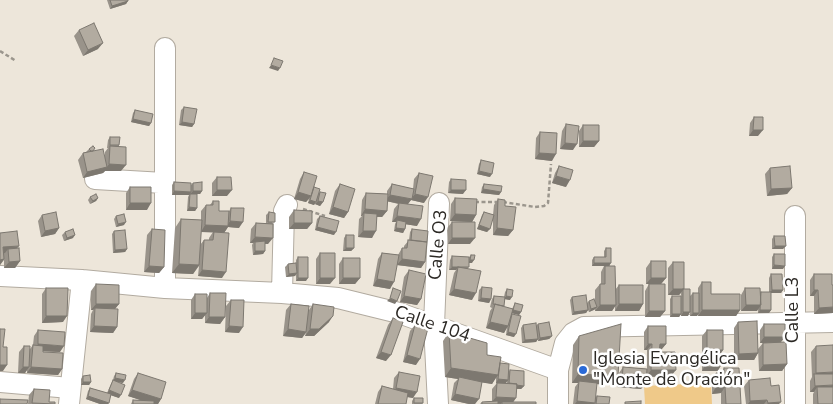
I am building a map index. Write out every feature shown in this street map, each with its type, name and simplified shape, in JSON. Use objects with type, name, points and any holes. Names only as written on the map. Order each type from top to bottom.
[{"type":"street","points":[[165,48],[165,288]]},
{"type":"street","points":[[95,179],[164,183]]},
{"type":"street","name":"Calle O3","points":[[438,404],[434,325],[439,203]]},
{"type":"street","points":[[282,293],[284,212],[287,205]]},
{"type":"street","name":"Calle L3","points":[[795,216],[795,404]]},
{"type":"street","name":"Calle 104","points":[[0,276],[338,298],[399,313],[558,370]]},
{"type":"street","points":[[0,382],[70,396],[82,280]]},
{"type":"street","points":[[558,404],[558,370],[565,343],[573,333],[584,327],[833,322]]},
{"type":"path","points":[[0,51],[16,61]]},
{"type":"path","name":"Calle O3","points":[[473,202],[544,206],[548,203],[551,164]]},
{"type":"path","points":[[287,205],[325,216]]},
{"type":"shaded area","points":[[711,383],[712,404],[645,404],[644,386]]},
{"type":"building","points":[[110,0],[128,0],[128,1],[112,6]]},
{"type":"building","points":[[94,23],[103,43],[88,50],[79,30]]},
{"type":"building","points":[[274,58],[283,61],[280,68],[271,65]]},
{"type":"building","points":[[184,107],[197,109],[194,124],[182,122]]},
{"type":"building","points":[[135,110],[153,114],[151,123],[133,119]]},
{"type":"building","points":[[754,117],[763,117],[763,130],[753,130]]},
{"type":"building","points":[[566,124],[579,126],[577,144],[565,143]]},
{"type":"building","points":[[583,125],[599,125],[599,141],[583,141]]},
{"type":"building","points":[[540,132],[557,133],[556,154],[539,153]]},
{"type":"building","points":[[110,137],[120,137],[119,145],[110,145]]},
{"type":"building","points":[[93,146],[95,148],[91,151],[89,149]]},
{"type":"building","points":[[110,146],[126,147],[126,165],[109,164]]},
{"type":"building","points":[[103,149],[107,167],[87,172],[83,153]]},
{"type":"building","points":[[481,160],[494,163],[492,174],[479,171]]},
{"type":"building","points":[[559,166],[573,170],[570,180],[556,176]]},
{"type":"building","points":[[790,166],[792,188],[771,189],[770,168]]},
{"type":"building","points":[[304,172],[317,176],[311,196],[298,192]]},
{"type":"building","points":[[419,173],[433,176],[428,197],[415,194]]},
{"type":"building","points":[[217,177],[231,177],[232,190],[217,190]]},
{"type":"building","points":[[451,179],[466,180],[466,190],[451,190]]},
{"type":"building","points":[[174,182],[191,183],[191,192],[174,191]]},
{"type":"building","points":[[202,182],[202,191],[193,191],[193,183]]},
{"type":"building","points":[[340,184],[355,189],[348,212],[333,207]]},
{"type":"building","points":[[392,184],[414,189],[412,199],[390,195]]},
{"type":"building","points":[[484,184],[502,186],[501,192],[483,189]]},
{"type":"building","points":[[130,187],[151,187],[151,203],[130,203]]},
{"type":"building","points":[[314,187],[320,189],[316,202],[310,200]]},
{"type":"building","points":[[320,192],[326,193],[323,202],[318,201]]},
{"type":"building","points":[[366,193],[388,194],[387,211],[365,209]]},
{"type":"building","points":[[96,194],[98,198],[93,201],[90,197]]},
{"type":"building","points":[[190,194],[197,194],[197,208],[189,207]]},
{"type":"building","points":[[455,198],[477,199],[476,215],[455,214]]},
{"type":"building","points":[[498,199],[505,200],[505,206],[516,207],[513,230],[497,228]]},
{"type":"building","points":[[213,201],[219,201],[219,211],[229,211],[228,226],[205,225],[206,205],[213,205]]},
{"type":"building","points":[[399,203],[423,206],[421,219],[397,216]]},
{"type":"building","points":[[231,208],[244,208],[243,222],[230,221]]},
{"type":"building","points":[[294,210],[312,211],[312,223],[294,223]]},
{"type":"building","points":[[56,212],[59,228],[45,231],[42,215]]},
{"type":"building","points":[[269,212],[275,213],[275,222],[268,222]]},
{"type":"building","points":[[484,212],[494,215],[490,229],[479,225]]},
{"type":"building","points":[[364,213],[377,214],[376,231],[363,231]]},
{"type":"building","points":[[124,214],[126,222],[118,224],[116,216]]},
{"type":"building","points":[[320,216],[339,221],[336,232],[317,227]]},
{"type":"building","points":[[181,219],[202,220],[199,265],[179,264]]},
{"type":"building","points":[[397,220],[406,222],[405,229],[396,228]]},
{"type":"building","points":[[452,222],[475,222],[475,238],[452,238]]},
{"type":"building","points":[[256,223],[273,224],[273,238],[255,237]]},
{"type":"building","points":[[73,229],[75,235],[67,238],[65,232]]},
{"type":"building","points":[[152,229],[165,230],[164,267],[149,266]]},
{"type":"building","points":[[412,229],[428,231],[427,242],[411,240]]},
{"type":"building","points":[[125,230],[127,249],[115,250],[114,231]]},
{"type":"building","points":[[17,231],[19,246],[3,247],[4,259],[0,260],[0,233]]},
{"type":"building","points":[[214,232],[229,233],[226,272],[202,270],[204,240],[213,240]]},
{"type":"building","points":[[346,235],[354,235],[354,248],[346,248]]},
{"type":"building","points":[[774,236],[785,236],[786,246],[775,246]]},
{"type":"building","points":[[408,240],[427,242],[425,262],[402,259],[402,248],[407,248]]},
{"type":"building","points":[[265,241],[265,251],[255,251],[255,242]]},
{"type":"building","points":[[19,248],[20,261],[9,262],[8,249]]},
{"type":"building","points":[[606,248],[611,248],[611,263],[594,263],[594,257],[606,257]]},
{"type":"building","points":[[320,253],[335,253],[335,278],[320,278]]},
{"type":"building","points":[[382,253],[399,255],[394,282],[377,279]]},
{"type":"building","points":[[774,254],[785,254],[785,266],[774,265]]},
{"type":"building","points":[[471,255],[475,255],[474,260],[470,260]]},
{"type":"building","points":[[452,256],[469,257],[469,267],[452,267]]},
{"type":"building","points":[[298,257],[308,257],[308,278],[298,278]]},
{"type":"building","points":[[343,258],[360,258],[360,278],[343,278]]},
{"type":"building","points":[[651,261],[666,261],[666,278],[651,278]]},
{"type":"building","points":[[673,262],[684,262],[684,289],[673,289]]},
{"type":"building","points":[[296,263],[297,273],[289,274],[288,264]]},
{"type":"building","points":[[605,266],[615,266],[616,305],[600,305],[600,284],[605,284]]},
{"type":"building","points":[[458,267],[481,271],[476,293],[454,289]]},
{"type":"building","points":[[409,270],[426,274],[421,299],[404,296]]},
{"type":"building","points":[[771,274],[782,274],[783,290],[772,290]]},
{"type":"building","points":[[814,274],[832,274],[833,307],[819,308],[818,290],[814,290]]},
{"type":"building","points":[[702,282],[711,282],[711,294],[740,294],[740,310],[702,310]]},
{"type":"building","points":[[96,284],[119,285],[119,304],[96,304]]},
{"type":"building","points":[[649,284],[665,284],[665,311],[649,311]]},
{"type":"building","points":[[619,285],[643,285],[643,304],[619,304]]},
{"type":"building","points":[[482,287],[492,288],[491,299],[481,298]]},
{"type":"building","points":[[46,288],[68,288],[67,316],[46,316]]},
{"type":"building","points":[[393,288],[401,291],[397,301],[390,298]]},
{"type":"building","points":[[745,288],[760,288],[761,305],[746,305]]},
{"type":"building","points":[[507,289],[513,290],[512,297],[506,296]]},
{"type":"building","points":[[683,289],[690,289],[690,312],[683,312]]},
{"type":"building","points":[[761,292],[771,292],[771,310],[760,310]]},
{"type":"building","points":[[210,293],[226,293],[225,317],[209,317]]},
{"type":"building","points":[[693,293],[699,293],[699,313],[693,313]]},
{"type":"building","points":[[195,294],[207,294],[207,313],[195,313]]},
{"type":"building","points":[[586,295],[588,310],[574,312],[572,297]]},
{"type":"building","points":[[494,296],[505,297],[504,306],[493,304]]},
{"type":"building","points":[[672,296],[681,296],[681,314],[672,314]]},
{"type":"building","points":[[594,299],[597,307],[591,309],[589,301]]},
{"type":"building","points":[[231,300],[244,300],[243,327],[229,326]]},
{"type":"building","points":[[515,303],[523,305],[521,312],[513,310]]},
{"type":"building","points":[[291,304],[309,306],[306,332],[288,329]]},
{"type":"building","points":[[313,304],[334,307],[333,316],[319,329],[310,329]]},
{"type":"building","points":[[495,304],[513,309],[508,326],[490,322]]},
{"type":"building","points":[[95,308],[118,309],[117,327],[94,326]]},
{"type":"building","points":[[512,314],[521,316],[516,334],[508,332]]},
{"type":"building","points":[[393,318],[403,322],[391,355],[381,352]]},
{"type":"building","points":[[757,321],[758,353],[739,354],[738,322]]},
{"type":"building","points":[[549,322],[552,336],[540,338],[538,324]]},
{"type":"building","points":[[536,323],[538,339],[525,340],[523,325]]},
{"type":"building","points":[[621,324],[618,376],[578,374],[579,336]]},
{"type":"building","points":[[764,324],[785,324],[785,337],[764,337]]},
{"type":"building","points":[[415,325],[428,328],[420,359],[407,355]]},
{"type":"building","points":[[648,326],[666,326],[666,344],[660,344],[659,352],[675,352],[676,370],[651,370],[652,344],[648,344]]},
{"type":"building","points":[[0,329],[5,329],[3,347],[7,347],[7,365],[0,365]]},
{"type":"building","points":[[38,330],[65,332],[64,346],[38,344]]},
{"type":"building","points":[[707,330],[723,330],[723,350],[707,350]]},
{"type":"building","points":[[449,332],[487,343],[487,355],[501,357],[498,375],[451,368]]},
{"type":"building","points":[[786,342],[787,364],[763,365],[763,343]]},
{"type":"building","points":[[33,345],[43,346],[43,352],[63,353],[62,369],[31,367]]},
{"type":"building","points":[[833,345],[833,372],[816,373],[816,346]]},
{"type":"building","points":[[24,346],[30,346],[29,367],[23,367]]},
{"type":"building","points":[[704,359],[720,359],[720,367],[704,367]]},
{"type":"building","points":[[500,363],[509,364],[508,380],[498,379]]},
{"type":"building","points":[[623,367],[647,369],[646,383],[622,381]]},
{"type":"building","points":[[724,368],[739,368],[741,404],[726,404],[725,387],[716,387],[716,373],[724,373]]},
{"type":"building","points":[[510,370],[524,371],[524,386],[509,383]]},
{"type":"building","points":[[399,372],[420,376],[417,392],[396,388]]},
{"type":"building","points":[[116,373],[126,375],[125,380],[115,378]]},
{"type":"building","points":[[138,373],[166,382],[161,399],[132,390]]},
{"type":"building","points":[[814,374],[833,374],[833,385],[815,386]]},
{"type":"building","points":[[90,375],[91,382],[83,382],[83,376]]},
{"type":"building","points":[[459,377],[482,382],[479,399],[455,394]]},
{"type":"building","points":[[770,378],[771,386],[779,385],[781,402],[768,403],[767,400],[750,401],[749,380]]},
{"type":"building","points":[[113,380],[125,385],[121,395],[109,390]]},
{"type":"building","points":[[579,381],[597,383],[595,403],[577,401]]},
{"type":"building","points":[[497,383],[517,384],[516,398],[496,397]]},
{"type":"building","points":[[382,386],[408,393],[406,404],[378,404]]},
{"type":"building","points":[[817,387],[833,387],[833,404],[818,404]]},
{"type":"building","points":[[90,388],[111,394],[109,403],[88,396]]},
{"type":"building","points":[[34,389],[50,390],[49,402],[55,402],[55,404],[32,403]]},
{"type":"building","points":[[597,396],[610,397],[609,404],[596,404]]},
{"type":"building","points":[[414,398],[423,398],[423,403],[414,403]]},
{"type":"building","points":[[0,399],[28,400],[27,404],[0,404]]},
{"type":"building","points":[[133,400],[154,401],[154,404],[133,404]]},
{"type":"building","points":[[498,401],[498,404],[482,404],[482,402]]},
{"type":"building","points":[[641,401],[641,404],[625,404],[625,402]]},
{"type":"building","points":[[502,402],[536,402],[536,404],[502,404]]},
{"type":"place","name":"Iglesia Evangélica \"Monte de Oración\"","points":[[583,370]]}]
